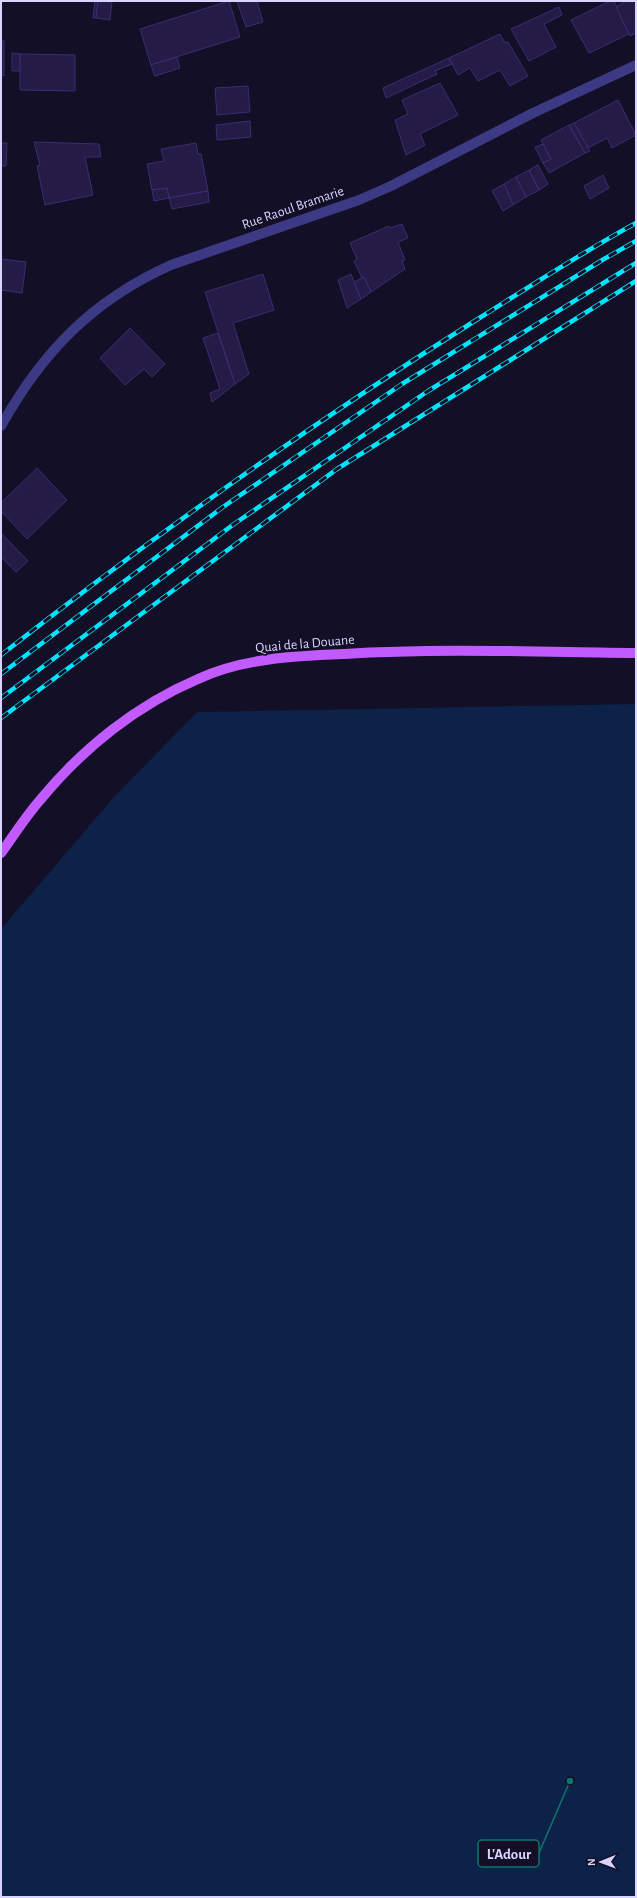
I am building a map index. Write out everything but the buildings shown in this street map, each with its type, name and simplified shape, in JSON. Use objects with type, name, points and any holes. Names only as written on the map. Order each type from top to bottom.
[{"type":"main road","name":"Quai de la Douane","points":[[1,853],[40,800],[85,752],[129,718],[162,696],[199,678],[244,664],[288,657],[386,651],[636,653]]},
{"type":"street","name":"Rue Raoul Bramarie","points":[[1,426],[4,414],[63,338],[85,317],[111,297],[143,277],[171,265],[359,200],[385,189],[443,161],[533,113],[636,65]]},
{"type":"water","points":[[636,704],[636,1897],[1,1897],[1,929],[113,798],[197,712]]},
{"type":"railway","points":[[1,655],[177,522],[297,438],[419,356],[577,257],[636,223]]},
{"type":"railway","points":[[1,674],[223,507],[402,384],[604,259],[636,241]]},
{"type":"railway","points":[[1,698],[234,524],[428,391],[636,263]]},
{"type":"railway","points":[[1,718],[337,469],[636,281]]},
{"type":"place","name":"L'Adour","points":[[570,1781]]}]
